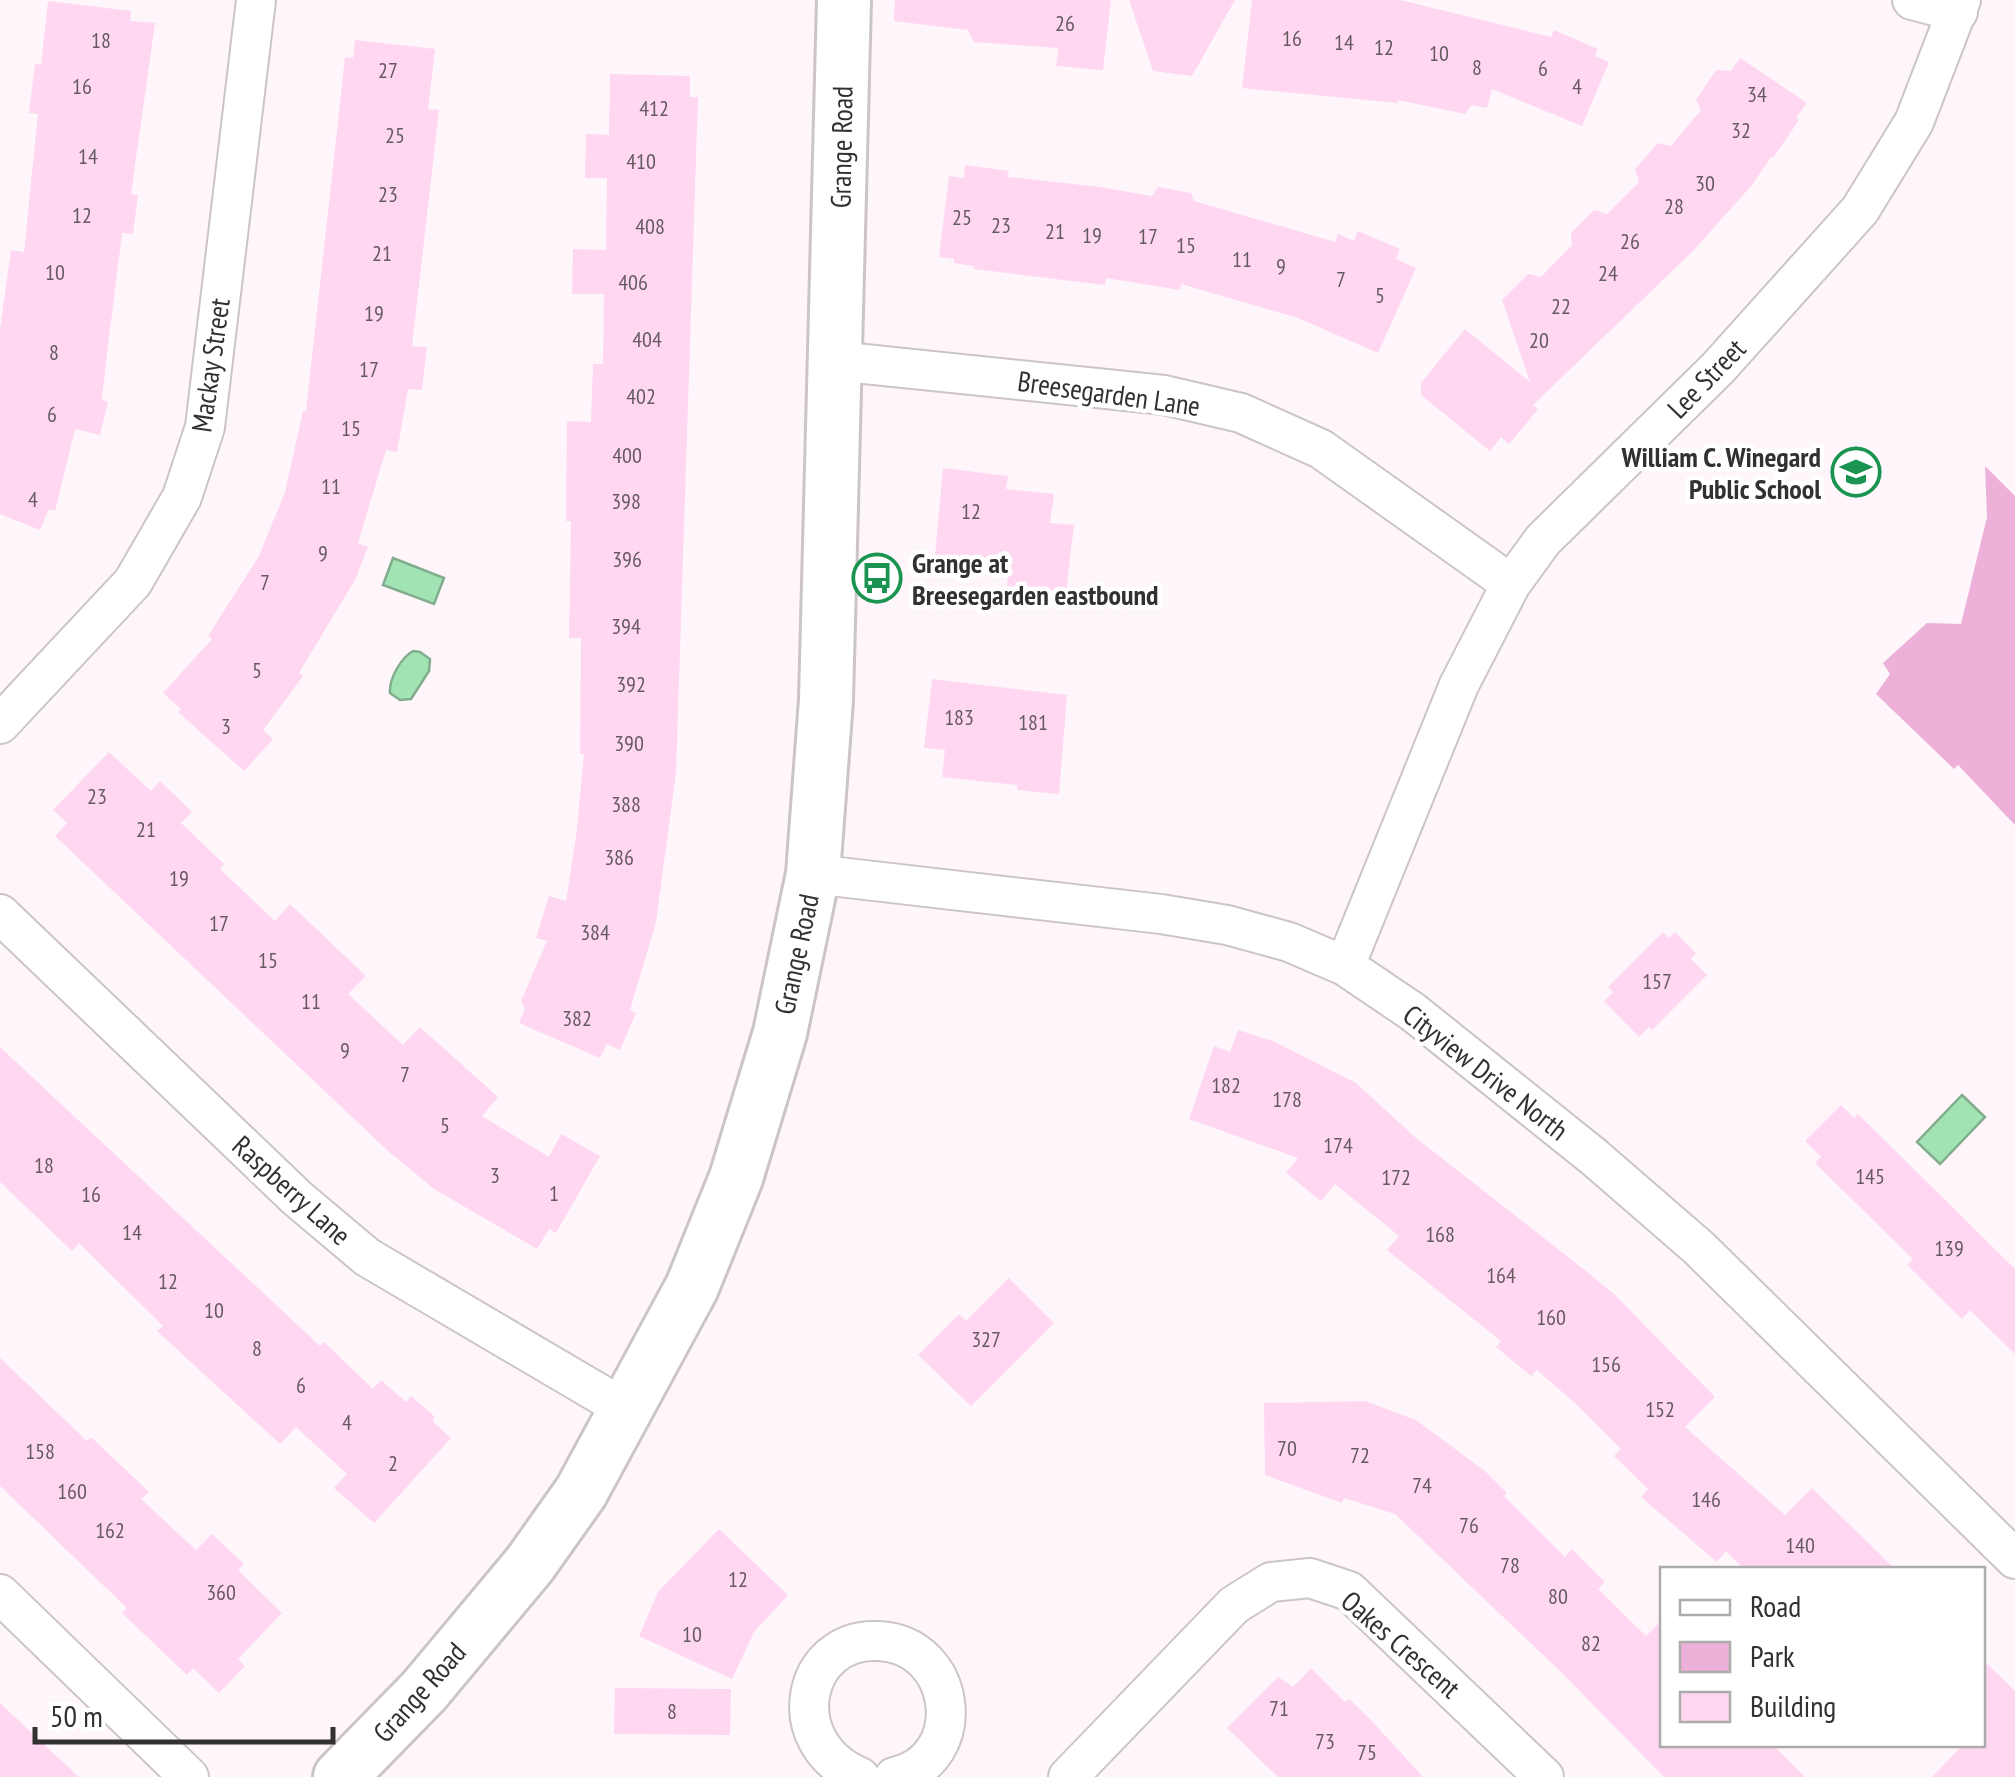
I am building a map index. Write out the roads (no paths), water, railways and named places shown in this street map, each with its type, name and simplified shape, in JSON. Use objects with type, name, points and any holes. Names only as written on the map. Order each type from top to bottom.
[{"type":"main road","name":"Grange Road","points":[[340,1777],[424,1690],[530,1564],[580,1492],[692,1287],[736,1178],[780,1033],[813,874],[826,700],[844,0]]},
{"type":"street","name":"Mackay Street","points":[[0,724],[133,582],[182,498],[205,427],[256,0]]},
{"type":"street","points":[[1912,0],[1959,6]]},
{"type":"street","name":"Lee Street","points":[[1345,966],[1459,685],[1511,584],[1543,540],[1718,368],[1860,210],[1914,122],[1959,6]]},
{"type":"street","name":"Breesegarden Lane","points":[[836,361],[1164,395],[1242,413],[1321,449],[1511,584]]},
{"type":"street","name":"Cityview Drive North","points":[[813,874],[1228,925],[1288,942],[1345,966],[1413,1012],[1594,1157],[1699,1248],[2015,1559]]},
{"type":"street","name":"Raspberry Lane","points":[[0,914],[297,1198],[367,1257],[627,1410]]},
{"type":"street","name":"Oakes Crescent","points":[[1068,1777],[1234,1605],[1271,1582],[1310,1578],[1349,1591],[1544,1777]]},
{"type":"street","points":[[0,1594],[190,1777]]},
{"type":"street","points":[[860,1777],[840,1769],[823,1754],[812,1734],[808,1712],[811,1690],[820,1670],[836,1654],[855,1644],[876,1640],[915,1652],[931,1666],[942,1684],[947,1705],[945,1726],[938,1746],[917,1772]]},
{"type":"place","name":"William C. Winegard Public School","points":[[1856,472]]},
{"type":"place","name":"Grange at Breesegarden eastbound","points":[[877,578]]}]
